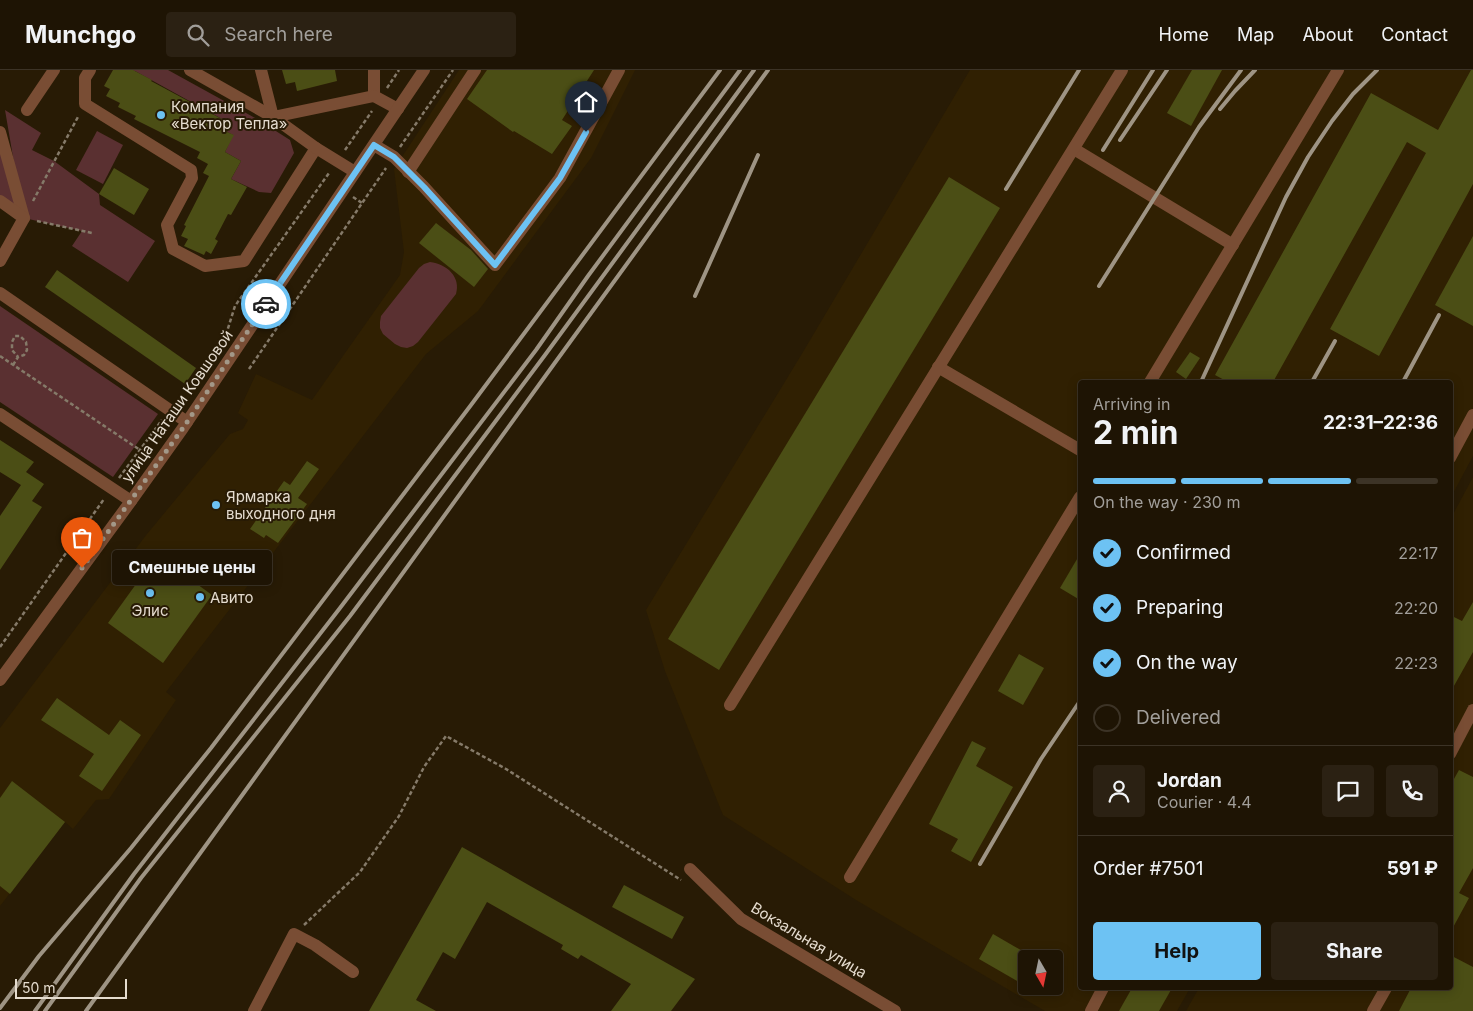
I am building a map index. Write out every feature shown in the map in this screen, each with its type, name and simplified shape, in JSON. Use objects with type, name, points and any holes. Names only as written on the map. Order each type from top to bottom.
[{"type":"street","points":[[27,110],[54,70]]},
{"type":"street","points":[[90,70],[85,78],[85,104],[191,170],[192,178],[167,225],[173,249],[205,266],[244,261],[316,148]]},
{"type":"street","points":[[190,70],[273,117],[316,148],[355,172]]},
{"type":"street","points":[[261,70],[273,117]]},
{"type":"street","points":[[374,70],[374,96]]},
{"type":"street","name":"улица Наташи Ковшовой","points":[[0,680],[132,501],[187,422],[424,70]]},
{"type":"street","points":[[408,172],[474,70]]},
{"type":"street","points":[[374,145],[394,157],[495,265],[560,178],[619,70]]},
{"type":"street","points":[[730,705],[1122,70]]},
{"type":"street","points":[[1151,380],[1338,70]]},
{"type":"street","points":[[273,117],[374,96],[398,109]]},
{"type":"street","points":[[0,132],[24,218],[0,261]]},
{"type":"street","points":[[1074,149],[1233,245]]},
{"type":"street","points":[[0,201],[24,218]]},
{"type":"street","points":[[0,294],[187,422]]},
{"type":"street","points":[[938,368],[1078,449]]},
{"type":"street","points":[[0,414],[132,501]]},
{"type":"street","points":[[1453,452],[1473,415]]},
{"type":"street","points":[[850,877],[1078,500]]},
{"type":"street","points":[[1453,748],[1473,710]]},
{"type":"street","name":"Вокзальная улица","points":[[690,869],[741,919],[895,1011]]},
{"type":"street","points":[[254,1011],[294,934],[314,945],[353,972]]},
{"type":"street","points":[[1091,1011],[1103,990]]},
{"type":"street","points":[[1373,1011],[1385,990]]},
{"type":"path","points":[[249,369],[453,70]]},
{"type":"path","points":[[85,104],[24,218],[92,233]]},
{"type":"path","points":[[13,365],[18,357],[28,350],[26,342],[20,336],[15,336],[12,342],[12,350],[18,357]]},
{"type":"path","points":[[0,356],[140,450]]},
{"type":"path","points":[[0,647],[112,488],[170,410]]},
{"type":"path","points":[[294,934],[360,872],[399,816],[424,767],[446,736],[506,769],[682,882]]},
{"type":"shaded area","points":[[126,70],[168,70],[257,119],[290,140],[294,153],[271,193],[259,192],[231,179],[241,161],[225,152],[233,135],[227,132],[231,124],[135,71]]},
{"type":"shaded area","points":[[459,70],[635,70],[591,158],[478,311],[426,354],[166,692],[176,700],[109,799],[96,800],[73,829],[65,822],[0,906],[0,728],[147,534],[230,434],[243,429],[248,420],[238,413],[256,374],[312,400],[400,275],[404,252],[394,169]]},
{"type":"shaded area","points":[[970,70],[1473,70],[1473,456],[1453,493],[1453,380],[1078,380],[1078,990],[1189,990],[1177,1011],[1045,1011],[856,900],[723,815],[665,671],[646,610],[803,352]]},
{"type":"shaded area","points":[[5,110],[41,133],[32,150],[54,161],[99,194],[100,205],[155,241],[128,282],[72,246],[82,231],[24,218],[0,201],[0,132],[22,210]]},
{"type":"shaded area","points":[[97,131],[123,145],[103,184],[76,170]]},
{"type":"shaded area","points":[[430,262],[442,265],[451,272],[456,282],[456,294],[418,342],[407,348],[401,347],[383,334],[380,328],[381,316],[419,268]]},
{"type":"shaded area","points":[[0,306],[158,414],[113,477],[0,402]]},
{"type":"shaded area","points":[[1473,477],[1473,1011],[1186,1011],[1198,990],[1453,990],[1453,514]]},
{"type":"building","points":[[113,70],[133,70],[231,124],[227,132],[234,135],[225,152],[241,161],[231,179],[247,187],[231,215],[228,214],[215,239],[218,241],[211,254],[206,251],[204,255],[184,246],[188,239],[181,236],[186,226],[184,225],[209,176],[203,173],[208,164],[197,158],[200,152],[134,119],[136,116],[118,107],[120,103],[106,96],[110,89],[104,86]]},
{"type":"building","points":[[282,70],[335,70],[337,81],[297,91],[295,82],[286,84]]},
{"type":"building","points":[[487,70],[594,70],[562,120],[572,126],[552,154],[513,132],[467,99]]},
{"type":"building","points":[[1192,70],[1222,70],[1191,126],[1167,113]]},
{"type":"building","points":[[1471,70],[1473,70],[1473,184],[1379,356],[1330,329],[1426,153],[1407,142],[1274,380],[1224,380],[1215,375],[1371,93],[1438,130]]},
{"type":"building","points":[[114,168],[149,189],[134,215],[99,194]]},
{"type":"building","points":[[949,177],[1000,208],[719,670],[668,639]]},
{"type":"building","points":[[436,223],[471,250],[488,269],[474,287],[419,243]]},
{"type":"building","points":[[1473,236],[1473,326],[1435,305]]},
{"type":"building","points":[[57,270],[196,368],[185,384],[45,287]]},
{"type":"building","points":[[1190,352],[1200,358],[1186,379],[1176,372]]},
{"type":"building","points":[[0,440],[34,462],[26,472],[44,484],[32,501],[42,507],[0,570],[0,516],[21,485],[0,472]]},
{"type":"building","points":[[307,461],[319,469],[298,498],[307,504],[278,543],[266,535],[264,538],[250,529],[284,481],[290,485]]},
{"type":"building","points":[[157,555],[212,595],[163,663],[108,623]]},
{"type":"building","points":[[1078,557],[1078,599],[1060,588]]},
{"type":"building","points":[[1473,602],[1473,652],[1453,688],[1453,616],[1462,621]]},
{"type":"building","points":[[1019,654],[1044,668],[1023,705],[998,691]]},
{"type":"building","points":[[57,698],[109,735],[120,720],[141,735],[102,791],[79,776],[94,754],[41,720]]},
{"type":"building","points":[[972,741],[986,748],[976,766],[1013,787],[971,862],[951,851],[958,839],[929,824]]},
{"type":"building","points":[[1459,770],[1473,777],[1473,868],[1459,893],[1469,898],[1453,927],[1453,781]]},
{"type":"building","points":[[12,781],[65,822],[10,894],[0,886],[0,798]]},
{"type":"building","points":[[462,847],[695,979],[671,1011],[611,1011],[631,984],[581,955],[578,959],[561,949],[563,945],[487,902],[455,959],[443,952],[416,1000],[436,1011],[369,1011]]},
{"type":"building","points":[[624,885],[684,917],[672,939],[612,907]]},
{"type":"building","points":[[993,934],[1021,950],[1018,950],[1018,981],[979,959]]},
{"type":"building","points":[[1453,957],[1473,967],[1473,1011],[1399,1011],[1410,990],[1453,990]]},
{"type":"building","points":[[1131,990],[1171,990],[1159,1011],[1119,1011]]},
{"type":"railway","points":[[0,1008],[39,956],[131,848],[211,748],[471,405],[720,70]]},
{"type":"railway","points":[[35,1011],[134,874],[340,608],[536,350],[588,276],[740,70]]},
{"type":"railway","points":[[45,1011],[141,878],[350,616],[545,355],[754,70]]},
{"type":"railway","points":[[86,1011],[768,70]]},
{"type":"railway","points":[[1006,189],[1079,70]]},
{"type":"railway","points":[[1103,150],[1153,70]]},
{"type":"railway","points":[[1120,140],[1167,70]]},
{"type":"railway","points":[[1099,286],[1199,127],[1241,70]]},
{"type":"railway","points":[[1220,109],[1255,70]]},
{"type":"railway","points":[[1202,380],[1286,197],[1308,157],[1353,94],[1377,70]]},
{"type":"railway","points":[[695,296],[758,155]]},
{"type":"railway","points":[[1404,380],[1439,315]]},
{"type":"railway","points":[[1313,380],[1335,341]]},
{"type":"railway","points":[[980,864],[1041,759],[1078,704]]},
{"type":"way so far","points":[[82,568],[183,428],[266,304]]},
{"type":"place","name":"Компания «Вектор Тепла»","points":[[161,115]]},
{"type":"place","name":"Ярмарка выходного дня","points":[[216,505]]},
{"type":"place","name":"Смешные цены","points":[[82,568]]},
{"type":"place","name":"Элис","points":[[150,593]]},
{"type":"place","name":"Авито","points":[[200,597]]},
{"type":"route","points":[[266,304],[374,145],[394,157],[495,265],[560,178],[586,132]]}]
